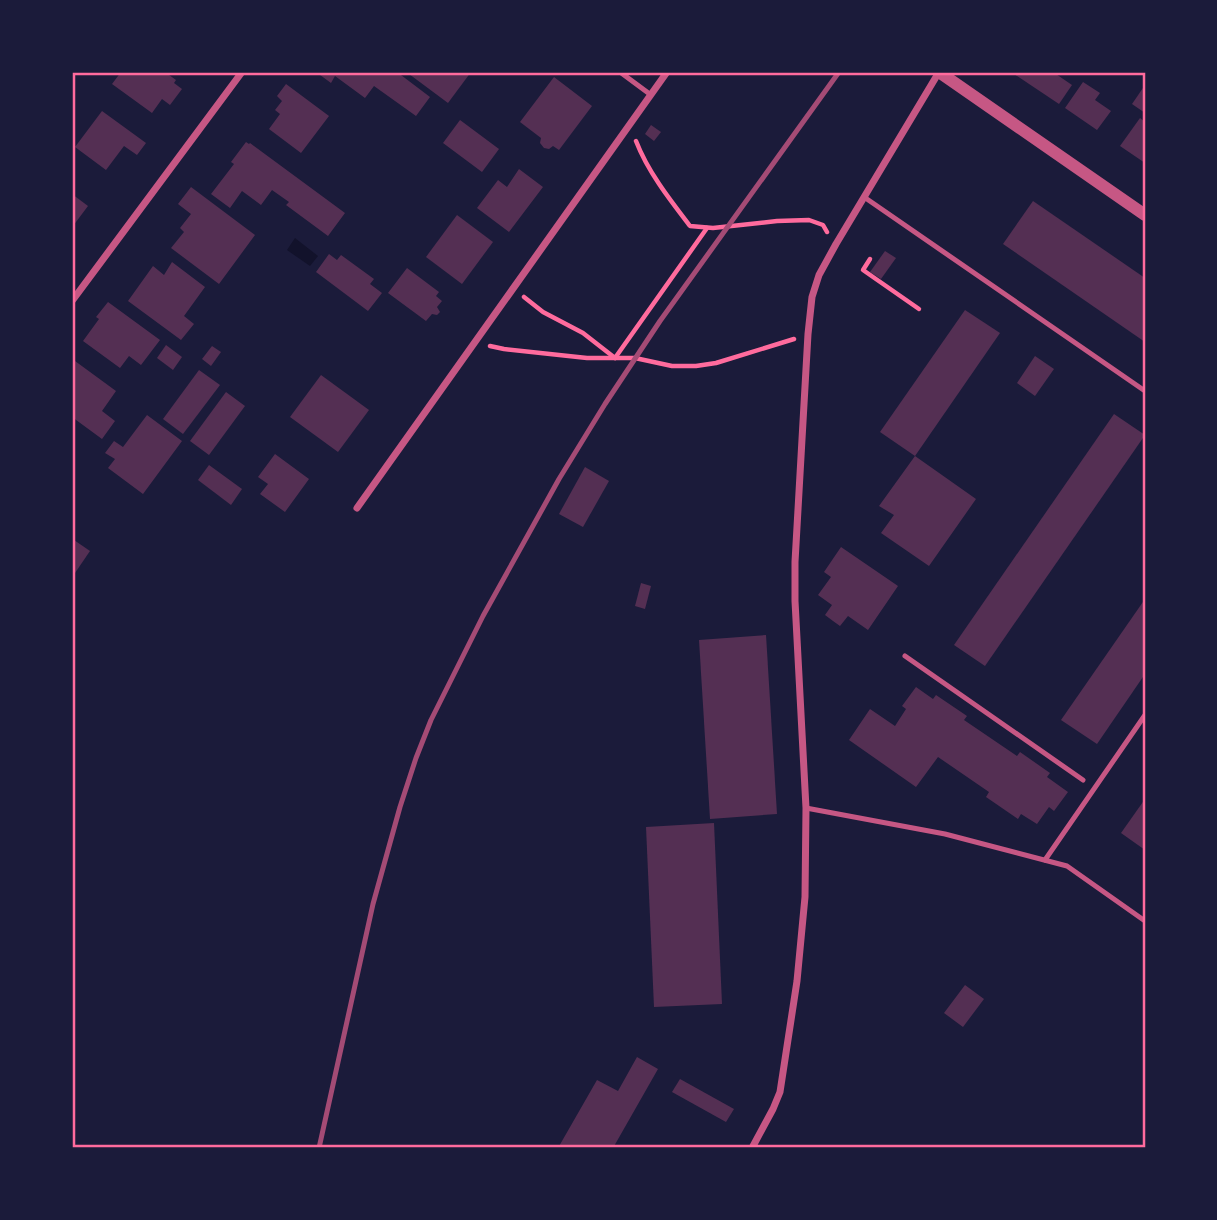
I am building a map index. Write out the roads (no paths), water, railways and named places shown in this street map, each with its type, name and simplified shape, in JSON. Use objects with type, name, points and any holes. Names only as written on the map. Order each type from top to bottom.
[{"type":"street","points":[[72,301],[243,72]]},
{"type":"street","points":[[357,509],[667,72]]},
{"type":"street","points":[[752,1148],[780,1092],[806,897],[806,808],[795,562],[808,334],[819,275],[939,72],[1145,215]]},
{"type":"lane","points":[[620,72],[651,95]]},
{"type":"lane","points":[[864,197],[1145,391]]},
{"type":"lane","points":[[905,656],[1083,780]]},
{"type":"lane","points":[[1045,860],[1145,715]]},
{"type":"lane","points":[[806,808],[945,834],[1067,866],[1145,921]]},
{"type":"railway","points":[[319,1148],[373,904],[400,807],[431,720],[483,616],[559,479],[605,404],[660,321],[839,72]]}]
